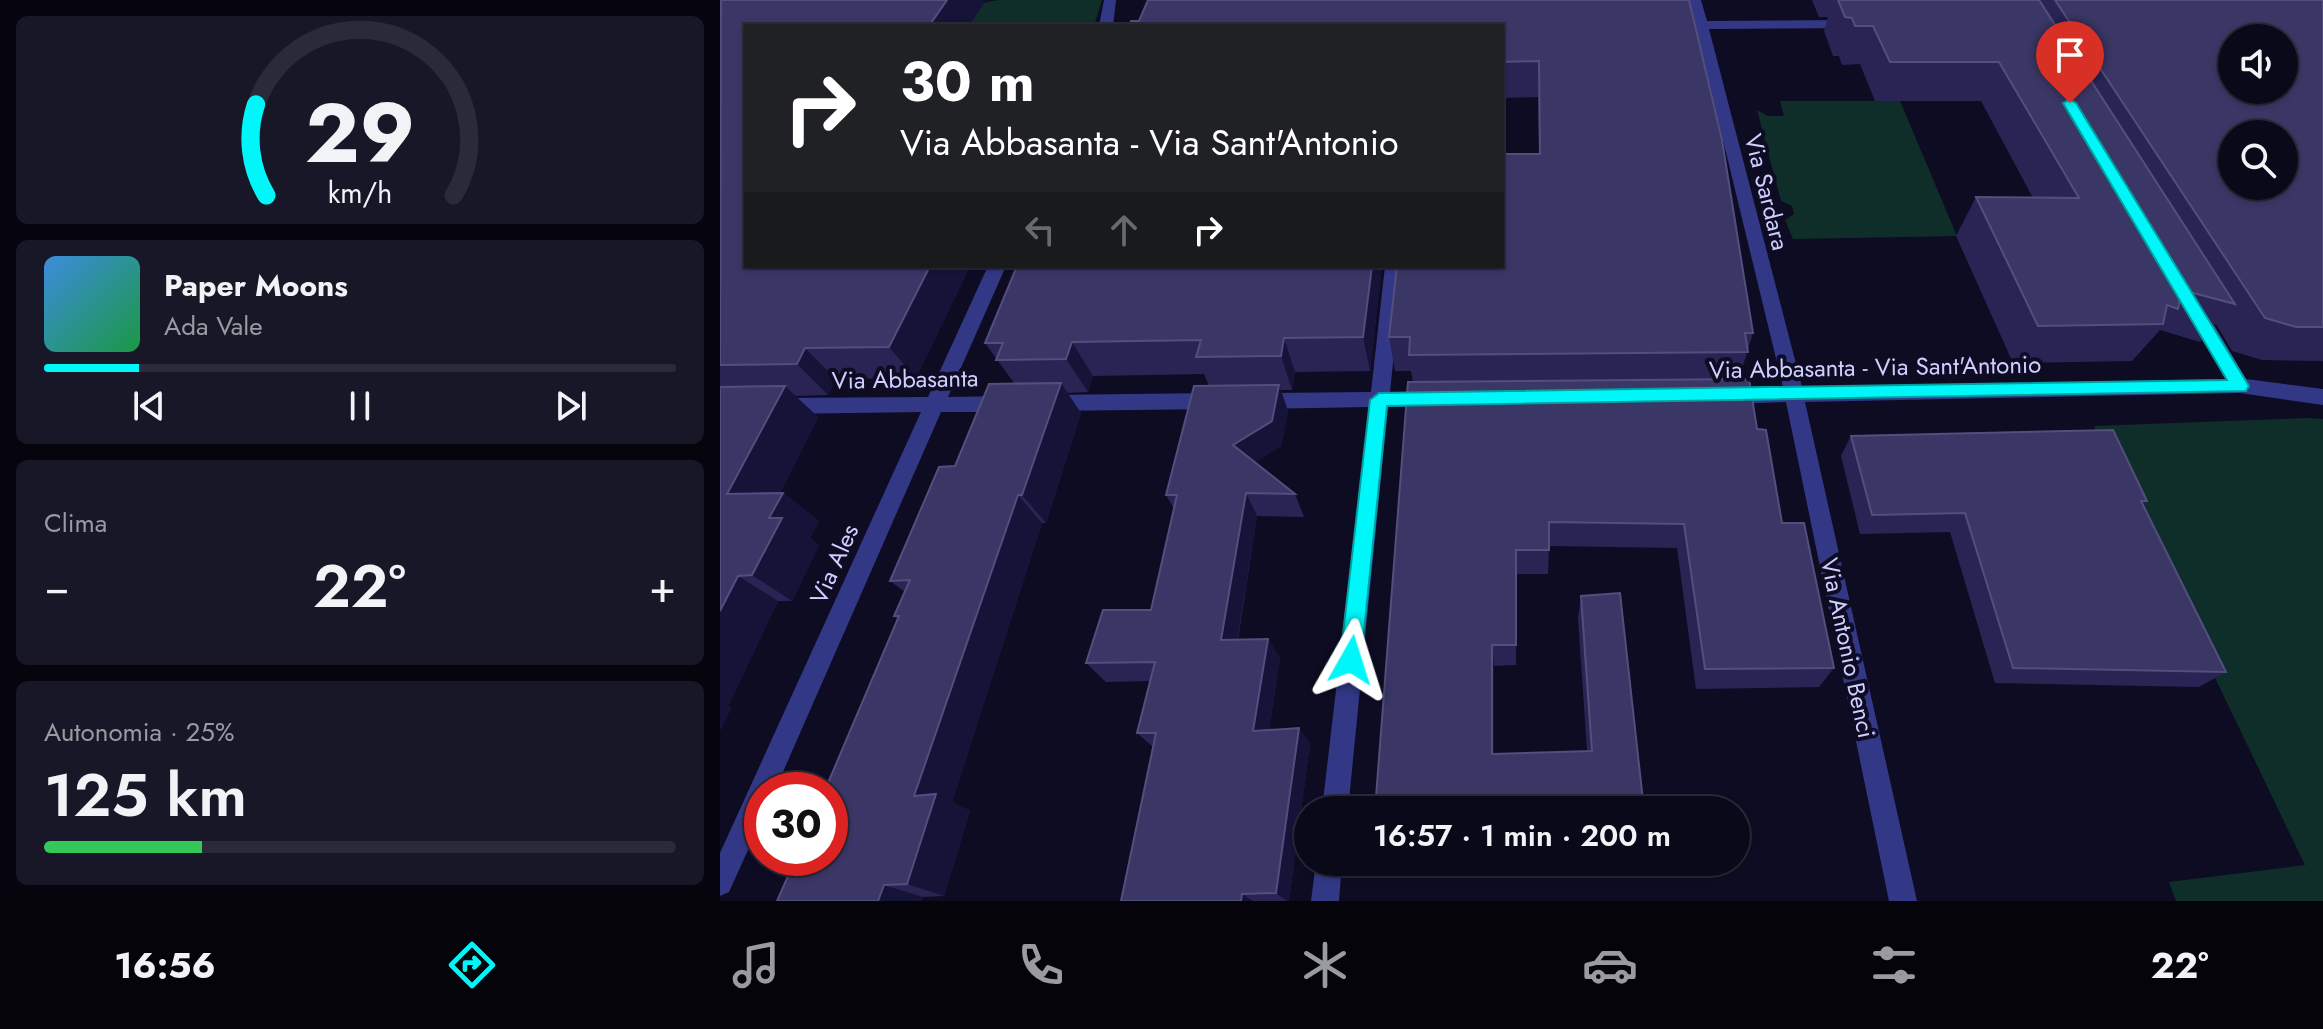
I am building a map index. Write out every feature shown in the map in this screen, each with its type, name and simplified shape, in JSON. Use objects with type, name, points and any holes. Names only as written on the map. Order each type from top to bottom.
[{"type":"street","points":[[1106,24],[1110,0]]},
{"type":"street","name":"Via Sardara","points":[[1695,0],[1794,395]]},
{"type":"street","points":[[1670,26],[1862,24]]},
{"type":"street","name":"Via Ales","points":[[720,883],[996,268]]},
{"type":"street","points":[[1337,796],[1394,268]]},
{"type":"street","points":[[2185,291],[2240,386]]},
{"type":"street","name":"Via Abbasanta - Via Sant'Antonio","points":[[1714,396],[2240,386],[2323,397]]},
{"type":"street","name":"Via Antonio Benci","points":[[1794,395],[1903,901]]},
{"type":"street","points":[[1379,400],[1459,399]]},
{"type":"street","name":"Via Abbasanta","points":[[766,407],[1379,400]]},
{"type":"street","points":[[1325,901],[1328,876]]},
{"type":"green space","points":[[999,0],[1102,0],[1095,24],[887,24],[910,15]]},
{"type":"green space","points":[[1780,101],[1900,101],[1957,236],[1793,239],[1785,220],[1794,214],[1792,206],[1781,201],[1757,110],[1768,116],[1784,116]]},
{"type":"green space","points":[[2323,419],[2323,901],[2176,901],[2169,882],[2305,865],[2094,426]]},
{"type":"building","points":[[721,0],[947,0],[930,24],[744,24],[744,268],[929,268],[889,347],[805,348],[797,364],[720,365]]},
{"type":"building","points":[[1148,0],[1689,0],[1722,140],[1753,333],[1745,333],[1748,352],[1409,355],[1410,337],[1389,337],[1397,268],[1504,268],[1504,154],[1540,154],[1539,61],[1504,62],[1504,24],[1130,24],[1131,21],[1139,21]]},
{"type":"building","points":[[1838,0],[2039,0],[2235,304],[2182,290],[2178,309],[2167,305],[2163,324],[2038,326],[1976,197],[2079,198],[1999,62],[1890,62],[1873,26],[1855,26],[1852,18],[1845,17]]},
{"type":"building","points":[[2055,0],[2323,0],[2323,327],[2296,327],[2265,318]]},
{"type":"building","points":[[1016,268],[1372,268],[1363,337],[1284,338],[1281,356],[1196,357],[1201,340],[1072,342],[1066,359],[996,360],[1003,343],[985,343]]},
{"type":"building","points":[[1749,379],[1757,429],[1766,430],[1782,523],[1804,523],[1834,668],[1705,669],[1684,524],[1549,522],[1549,550],[1516,550],[1516,645],[1492,645],[1492,754],[1592,751],[1581,596],[1620,593],[1642,796],[1376,796],[1408,382]]},
{"type":"building","points":[[1061,383],[1022,495],[1018,495],[914,796],[936,794],[907,884],[884,885],[878,901],[777,901],[788,876],[848,876],[848,772],[833,772],[899,616],[894,616],[910,580],[890,581],[939,467],[955,466],[989,384]]},
{"type":"building","points":[[1279,385],[1272,421],[1233,445],[1295,494],[1246,493],[1221,640],[1268,639],[1253,731],[1299,728],[1276,893],[1242,894],[1241,901],[1121,901],[1156,733],[1137,733],[1155,662],[1086,663],[1103,610],[1151,610],[1177,495],[1166,495],[1194,386]]},
{"type":"building","points":[[785,386],[727,494],[783,493],[769,518],[782,518],[752,575],[738,576],[720,611],[720,387]]},
{"type":"building","points":[[2113,430],[2147,501],[2141,501],[2226,672],[2013,668],[1965,513],[1872,515],[1851,436]]},
{"type":"route","points":[[1351,660],[1379,400],[2240,386],[2070,103]]}]
